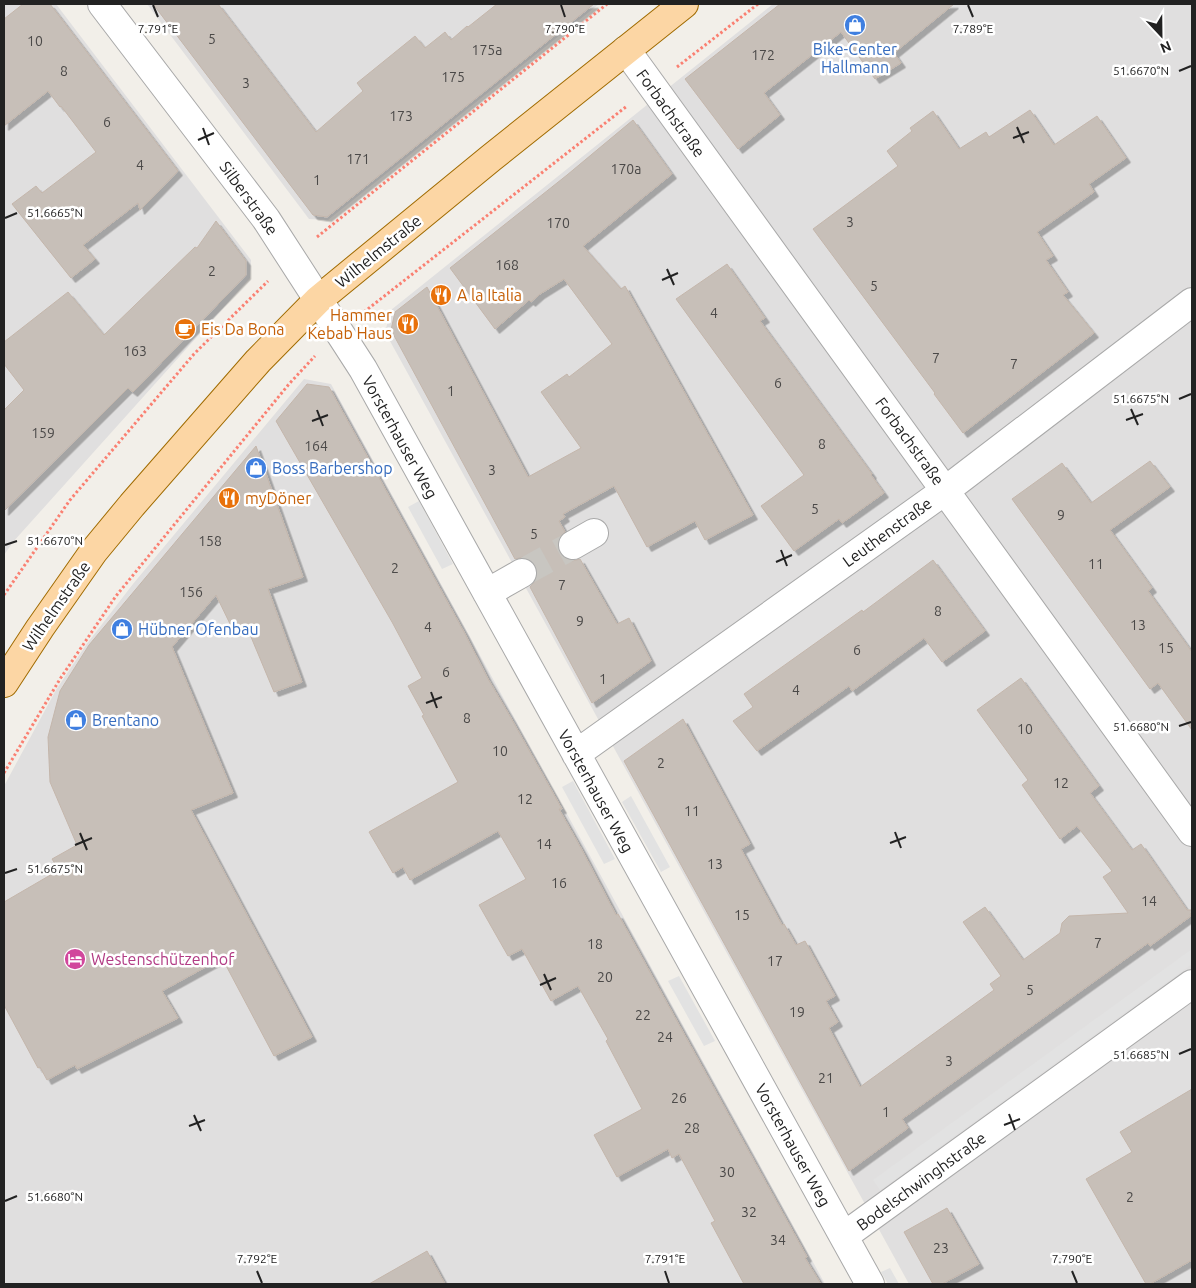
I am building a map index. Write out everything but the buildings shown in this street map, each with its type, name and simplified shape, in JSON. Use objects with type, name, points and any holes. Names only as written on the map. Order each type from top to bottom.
[{"type":"main road","name":"Wilhelmstraße","points":[[4,683],[35,634],[89,559],[132,505],[258,361],[318,300],[684,4]]},
{"type":"street","name":"Silberstraße","points":[[102,4],[266,219],[318,300]]},
{"type":"street","name":"Forbachstraße","points":[[626,50],[1192,832]]},
{"type":"street","name":"Vorsterhauser Weg","points":[[318,300],[363,370],[870,1284]]},
{"type":"street","name":"Leuthenstraße","points":[[576,754],[946,490],[1192,302]]},
{"type":"street","points":[[487,593],[522,573]]},
{"type":"street","name":"Bodelschwinghstraße","points":[[844,1236],[1192,984]]},
{"type":"shaded area","points":[[4,4],[56,4],[251,260],[250,278],[13,542],[4,555]]},
{"type":"shaded area","points":[[147,4],[599,4],[328,220],[309,219]]},
{"type":"shaded area","points":[[773,4],[1192,4],[1192,1284],[909,1284],[385,332],[391,310]]},
{"type":"shaded area","points":[[304,379],[331,384],[825,1284],[4,1284],[4,786],[56,690],[86,645],[133,584]]},
{"type":"shaded area","points":[[419,501],[453,564],[442,569],[408,507]]},
{"type":"shaded area","points":[[573,781],[615,859],[604,864],[562,787]]},
{"type":"shaded area","points":[[631,796],[670,867],[661,872],[622,802]]},
{"type":"shaded area","points":[[1192,949],[1192,964],[880,1190],[873,1180]]},
{"type":"shaded area","points":[[679,976],[715,1041],[704,1046],[668,981]]},
{"type":"shaded area","points":[[890,1268],[899,1284],[888,1284],[881,1272]]},
{"type":"tunnel","points":[[522,573],[573,545]]},
{"type":"place","name":"Bike-Center Hallmann","points":[[855,25]]},
{"type":"place","name":"A la Italia","points":[[441,295]]},
{"type":"place","name":"Hammer Kebab Haus","points":[[408,324]]},
{"type":"place","name":"Eis Da Bona","points":[[185,329]]},
{"type":"place","name":"Boss Barbershop","points":[[256,468]]},
{"type":"place","name":"myDöner","points":[[229,498]]},
{"type":"place","name":"Hübner Ofenbau","points":[[122,629]]},
{"type":"place","name":"Brentano","points":[[76,720]]},
{"type":"place","name":"Westenschützenhof","points":[[75,959]]}]
